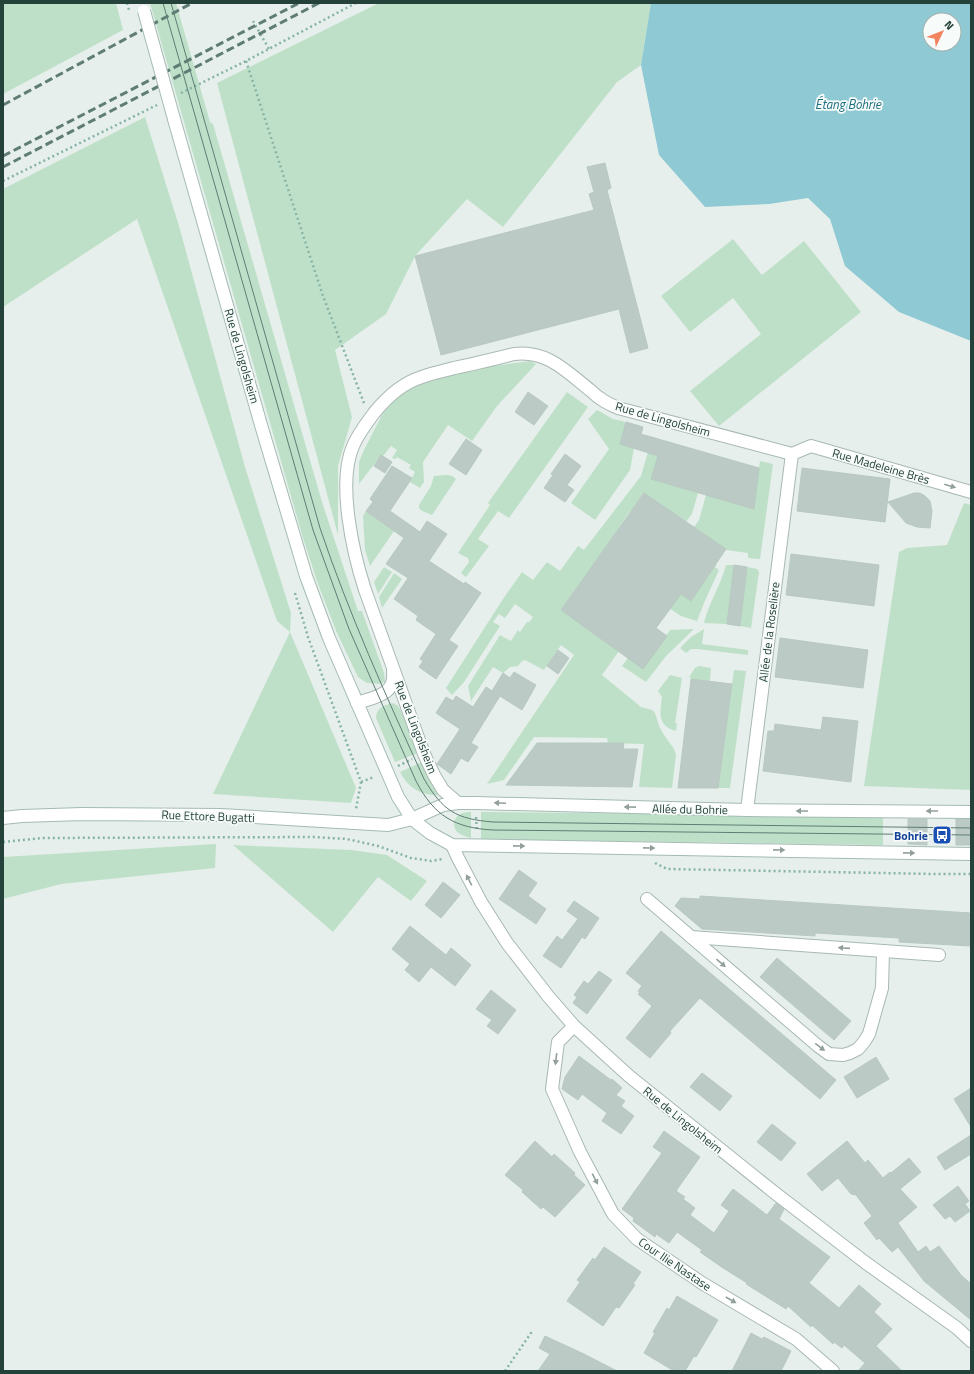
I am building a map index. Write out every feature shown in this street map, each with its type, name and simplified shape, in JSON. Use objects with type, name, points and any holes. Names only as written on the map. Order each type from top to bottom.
[{"type":"street","name":"Rue de Lingolsheim","points":[[143,7],[259,417],[306,576],[329,638],[357,703],[398,796],[412,819]]},
{"type":"street","name":"Rue de Lingolsheim","points":[[458,803],[443,790],[434,775],[392,666],[358,566],[350,530],[347,487],[349,458],[358,436],[382,403],[404,385],[421,377],[514,354],[534,354],[544,357],[557,364],[603,401],[618,408],[792,454]]},
{"type":"street","name":"Rue Madeleine Brès","points":[[792,454],[811,446],[971,492]]},
{"type":"street","name":"Allée de la Roselière","points":[[747,810],[792,454]]},
{"type":"street","name":"Rue de Lingolsheim","points":[[357,703],[378,696],[390,689],[393,682],[392,666]]},
{"type":"street","name":"Allée du Bohrie","points":[[412,819],[442,805],[476,802],[747,810],[971,812]]},
{"type":"street","name":"Rue Ettore Bugatti","points":[[3,818],[82,814],[221,815],[388,825],[412,819]]},
{"type":"street","points":[[412,819],[430,833],[452,845],[971,854]]},
{"type":"street","name":"Rue de Lingolsheim","points":[[452,845],[481,902],[507,943],[548,996],[574,1026],[629,1076],[775,1193],[866,1263],[957,1328],[971,1341]]},
{"type":"street","points":[[647,899],[818,1046],[830,1054],[836,1055],[850,1053],[858,1049],[869,1034],[882,988],[883,951]]},
{"type":"street","points":[[691,937],[939,955]]},
{"type":"street","name":"Cour Ilie Nastase","points":[[574,1026],[558,1042],[552,1089],[580,1152],[613,1214],[637,1240],[702,1283],[796,1339],[833,1371]]},
{"type":"path","points":[[127,3],[130,13]]},
{"type":"path","points":[[254,21],[269,49]]},
{"type":"path","points":[[246,61],[323,296],[370,419]]},
{"type":"path","points":[[476,802],[477,845]]},
{"type":"path","points":[[3,842],[43,838],[314,837],[347,839],[378,846],[411,858],[431,861],[458,858]]},
{"type":"path","points":[[654,863],[667,869],[971,874]]},
{"type":"path","points":[[505,1371],[533,1330]]},
{"type":"green space","points":[[3,3],[116,3],[123,30],[3,94]]},
{"type":"green space","points":[[150,3],[176,3],[210,122],[213,124],[322,502],[358,611],[362,611],[384,673],[385,681],[381,684],[367,683],[358,677],[337,633],[318,584],[303,538]]},
{"type":"green space","points":[[379,3],[651,3],[641,65],[617,82],[503,227],[467,199],[415,256],[386,314],[335,350],[352,417],[338,466],[338,535],[217,83]]},
{"type":"green space","points":[[145,117],[179,226],[245,467],[291,613],[290,632],[277,621],[137,219],[3,307],[3,189]]},
{"type":"green space","points":[[733,239],[762,275],[804,241],[861,312],[719,426],[690,391],[761,334],[733,298],[690,332],[661,296]]},
{"type":"green space","points":[[531,361],[536,364],[497,406],[472,441],[448,425],[423,462],[424,482],[420,488],[410,482],[415,472],[409,468],[411,465],[397,457],[395,459],[392,458],[397,450],[391,446],[383,456],[381,455],[359,484],[359,462],[364,450],[382,415],[391,404],[404,393],[417,386],[438,379],[492,366]]},
{"type":"green space","points":[[567,392],[588,407],[509,518],[498,511],[478,539],[489,546],[466,577],[461,573],[469,562],[468,558],[458,553],[490,505],[488,503]]},
{"type":"green space","points":[[597,410],[613,419],[626,422],[620,444],[634,448],[630,470],[595,520],[571,503],[609,449],[588,419]]},
{"type":"green space","points":[[652,438],[662,441],[652,479],[698,493],[692,514],[686,522],[644,493],[638,501],[662,518],[655,528],[630,511],[608,544],[636,564],[584,577],[561,610],[619,651],[602,675],[641,707],[652,710],[655,713],[659,726],[674,749],[676,755],[672,788],[639,787],[644,744],[608,743],[607,738],[534,737],[504,780],[487,784],[574,655],[561,645],[544,670],[525,660],[518,666],[510,667],[503,673],[493,667],[471,701],[468,686],[500,635],[511,641],[518,630],[520,632],[527,622],[529,622],[533,617],[515,604],[505,618],[499,614],[493,622],[500,626],[464,682],[452,695],[446,688],[522,572],[533,580],[547,562],[560,571],[578,546],[584,550],[641,476]]},
{"type":"green space","points":[[760,461],[773,464],[760,559],[748,558],[748,553],[726,550],[694,527],[699,520],[706,495],[759,468]]},
{"type":"green space","points":[[447,475],[456,479],[432,515],[422,511],[419,508],[419,505],[431,486],[434,476]]},
{"type":"green space","points":[[964,503],[971,505],[971,790],[864,786],[899,552],[907,548],[947,545]]},
{"type":"green space","points":[[366,511],[394,531],[370,566],[365,550],[363,516]]},
{"type":"green space","points":[[696,550],[717,564],[715,567],[719,570],[697,621],[681,616],[655,599],[650,573],[691,601]]},
{"type":"green space","points":[[726,565],[734,565],[727,624],[704,623],[721,580]]},
{"type":"green space","points":[[384,567],[392,572],[378,594],[374,582]]},
{"type":"green space","points":[[747,567],[757,569],[759,572],[751,628],[740,626]]},
{"type":"green space","points":[[394,573],[402,579],[382,608],[379,597]]},
{"type":"green space","points":[[694,629],[666,656],[646,682],[622,666],[628,658],[643,668],[670,630]]},
{"type":"green space","points":[[704,629],[702,644],[748,650],[748,655],[697,649],[691,649],[686,653],[680,648],[691,637]]},
{"type":"green space","points":[[290,632],[356,788],[351,803],[213,794]]},
{"type":"green space","points":[[699,666],[711,668],[710,681],[691,679],[689,677],[695,668]]},
{"type":"green space","points":[[734,670],[746,671],[730,788],[718,788]]},
{"type":"green space","points":[[670,675],[682,678],[675,723],[677,723],[676,731],[666,726],[661,718],[662,697],[658,691]]},
{"type":"green space","points":[[393,703],[400,709],[418,753],[395,762],[376,718],[379,709]]},
{"type":"green space","points":[[422,762],[438,795],[426,794],[415,790],[403,778],[400,772]]},
{"type":"green space","points":[[471,812],[471,838],[457,832],[454,822],[461,814]]},
{"type":"green space","points":[[481,812],[883,816],[883,845],[481,839]]},
{"type":"green space","points":[[216,844],[215,868],[61,884],[3,899],[3,857]]},
{"type":"green space","points":[[233,845],[352,850],[387,855],[427,881],[411,901],[378,877],[333,932]]},
{"type":"water","name":"Étang Bohrie","points":[[651,3],[971,3],[971,341],[899,312],[845,266],[830,219],[808,198],[769,204],[705,207],[659,155],[641,65]]},
{"type":"building","points":[[605,163],[611,188],[607,190],[648,348],[630,353],[619,309],[441,355],[415,256],[594,210],[589,194],[594,192],[587,167]]},
{"type":"building","points":[[528,392],[548,406],[534,425],[515,412]]},
{"type":"building","points":[[626,422],[643,427],[641,434],[759,468],[754,509],[651,479],[658,456],[620,444]]},
{"type":"building","points":[[466,439],[482,450],[466,475],[449,464]]},
{"type":"building","points":[[565,454],[581,466],[567,485],[574,490],[565,502],[544,488],[553,475],[551,474]]},
{"type":"building","points":[[381,455],[392,462],[385,473],[374,466]]},
{"type":"building","points":[[392,466],[412,478],[390,511],[420,532],[427,521],[447,534],[429,561],[464,584],[465,582],[481,593],[449,640],[458,646],[436,679],[419,667],[423,661],[420,659],[436,634],[416,620],[418,616],[394,599],[408,578],[386,564],[404,538],[366,511],[373,502],[370,499]]},
{"type":"building","points":[[802,468],[890,479],[885,522],[797,511]]},
{"type":"building","points":[[644,493],[726,549],[691,601],[681,594],[656,628],[667,636],[643,669],[561,610]]},
{"type":"building","points":[[914,493],[920,493],[930,501],[932,511],[930,528],[917,527],[906,523],[888,502]]},
{"type":"building","points":[[791,554],[879,565],[874,606],[786,595]]},
{"type":"building","points":[[734,565],[747,567],[740,626],[727,624]]},
{"type":"building","points":[[780,638],[868,650],[863,688],[775,677]]},
{"type":"building","points":[[558,650],[569,658],[558,674],[547,666]]},
{"type":"building","points":[[514,672],[536,685],[522,710],[492,691],[503,673],[510,678]]},
{"type":"building","points":[[691,679],[732,684],[718,788],[678,788]]},
{"type":"building","points":[[486,687],[500,696],[471,743],[478,747],[468,762],[461,758],[451,774],[437,764],[460,729],[436,713],[446,697],[453,701],[456,696],[473,707]]},
{"type":"building","points":[[823,717],[858,721],[851,782],[763,771],[768,731],[774,731],[775,724],[821,730]]},
{"type":"building","points":[[537,743],[624,743],[623,749],[638,749],[632,787],[506,785]]},
{"type":"building","points":[[908,819],[927,819],[927,845],[908,844]]},
{"type":"building","points":[[956,819],[971,819],[971,845],[956,845]]},
{"type":"building","points":[[519,870],[537,883],[528,896],[546,909],[536,924],[499,899]]},
{"type":"building","points":[[443,882],[460,895],[441,918],[425,905]]},
{"type":"building","points":[[700,896],[971,913],[971,946],[899,942],[899,938],[815,933],[815,936],[702,929],[675,906],[681,898],[700,899]]},
{"type":"building","points":[[574,901],[599,918],[585,939],[582,937],[561,968],[543,956],[557,936],[562,940],[578,919],[567,911]]},
{"type":"building","points":[[410,926],[446,955],[451,948],[471,965],[455,986],[431,967],[419,982],[405,970],[410,964],[392,949]]},
{"type":"building","points":[[661,931],[836,1080],[820,1099],[700,998],[670,1031],[671,1033],[650,1058],[626,1038],[652,1006],[638,994],[640,992],[638,991],[642,986],[626,973]]},
{"type":"building","points":[[777,958],[851,1021],[834,1040],[760,977]]},
{"type":"building","points":[[599,971],[612,980],[587,1014],[573,1003],[577,997],[574,995],[584,981],[588,984]]},
{"type":"building","points":[[491,990],[516,1010],[498,1034],[487,1026],[492,1020],[476,1009]]},
{"type":"building","points":[[579,1056],[611,1080],[612,1079],[622,1088],[616,1095],[625,1101],[621,1106],[634,1116],[621,1134],[602,1121],[607,1113],[582,1094],[578,1100],[562,1089],[565,1077]]},
{"type":"building","points":[[876,1057],[889,1079],[857,1098],[844,1077]]},
{"type":"building","points":[[702,1073],[732,1096],[720,1111],[690,1087]]},
{"type":"building","points":[[971,1088],[971,1127],[954,1099]]},
{"type":"building","points":[[772,1124],[796,1143],[781,1161],[757,1142]]},
{"type":"building","points":[[664,1131],[700,1157],[676,1191],[685,1197],[683,1199],[695,1208],[690,1215],[714,1233],[729,1211],[721,1205],[733,1189],[767,1215],[776,1203],[784,1209],[779,1219],[830,1257],[809,1283],[839,1308],[859,1285],[881,1304],[874,1312],[892,1329],[876,1346],[902,1371],[858,1371],[865,1363],[844,1345],[842,1348],[834,1342],[833,1344],[812,1325],[811,1327],[788,1306],[786,1309],[746,1284],[747,1283],[700,1252],[702,1250],[677,1232],[669,1243],[656,1234],[655,1237],[633,1221],[634,1218],[622,1209],[662,1153],[653,1147]]},
{"type":"building","points":[[971,1135],[971,1154],[945,1170],[937,1157]]},
{"type":"building","points":[[535,1141],[552,1157],[554,1154],[575,1173],[574,1175],[585,1185],[555,1217],[543,1207],[541,1209],[522,1192],[523,1190],[505,1175]]},
{"type":"building","points":[[847,1141],[865,1163],[868,1160],[883,1178],[909,1158],[921,1172],[900,1189],[917,1207],[898,1223],[918,1252],[926,1246],[930,1252],[939,1246],[961,1275],[971,1284],[971,1320],[924,1281],[898,1247],[892,1252],[879,1238],[877,1240],[864,1223],[872,1216],[856,1195],[851,1194],[838,1178],[822,1191],[807,1174]]},
{"type":"building","points":[[958,1186],[969,1201],[965,1204],[970,1211],[955,1222],[950,1216],[945,1219],[933,1205]]},
{"type":"building","points":[[604,1247],[641,1272],[633,1284],[635,1285],[619,1308],[616,1307],[603,1326],[567,1301],[580,1282],[577,1280],[593,1258],[595,1260]]},
{"type":"building","points":[[677,1296],[718,1320],[696,1357],[694,1356],[685,1371],[674,1371],[644,1353],[655,1333],[653,1332],[667,1308],[669,1310]]},
{"type":"building","points":[[751,1333],[762,1339],[764,1337],[791,1351],[781,1371],[732,1371]]},
{"type":"building","points":[[545,1336],[617,1371],[538,1371],[550,1354],[539,1348]]},
{"type":"tram line","points":[[163,3],[313,530],[349,629],[416,781],[430,803],[447,818],[457,823],[480,829],[493,830],[971,835]]},
{"type":"tram line","points":[[171,3],[320,528],[343,592],[396,717],[424,779],[444,806],[460,816],[469,819],[493,822],[971,828]]},
{"type":"railway","points":[[3,105],[192,3]]},
{"type":"railway","points":[[3,156],[299,3]]},
{"type":"railway","points":[[3,167],[319,3]]},
{"type":"place","name":"Bohrie","points":[[942,835]]}]
